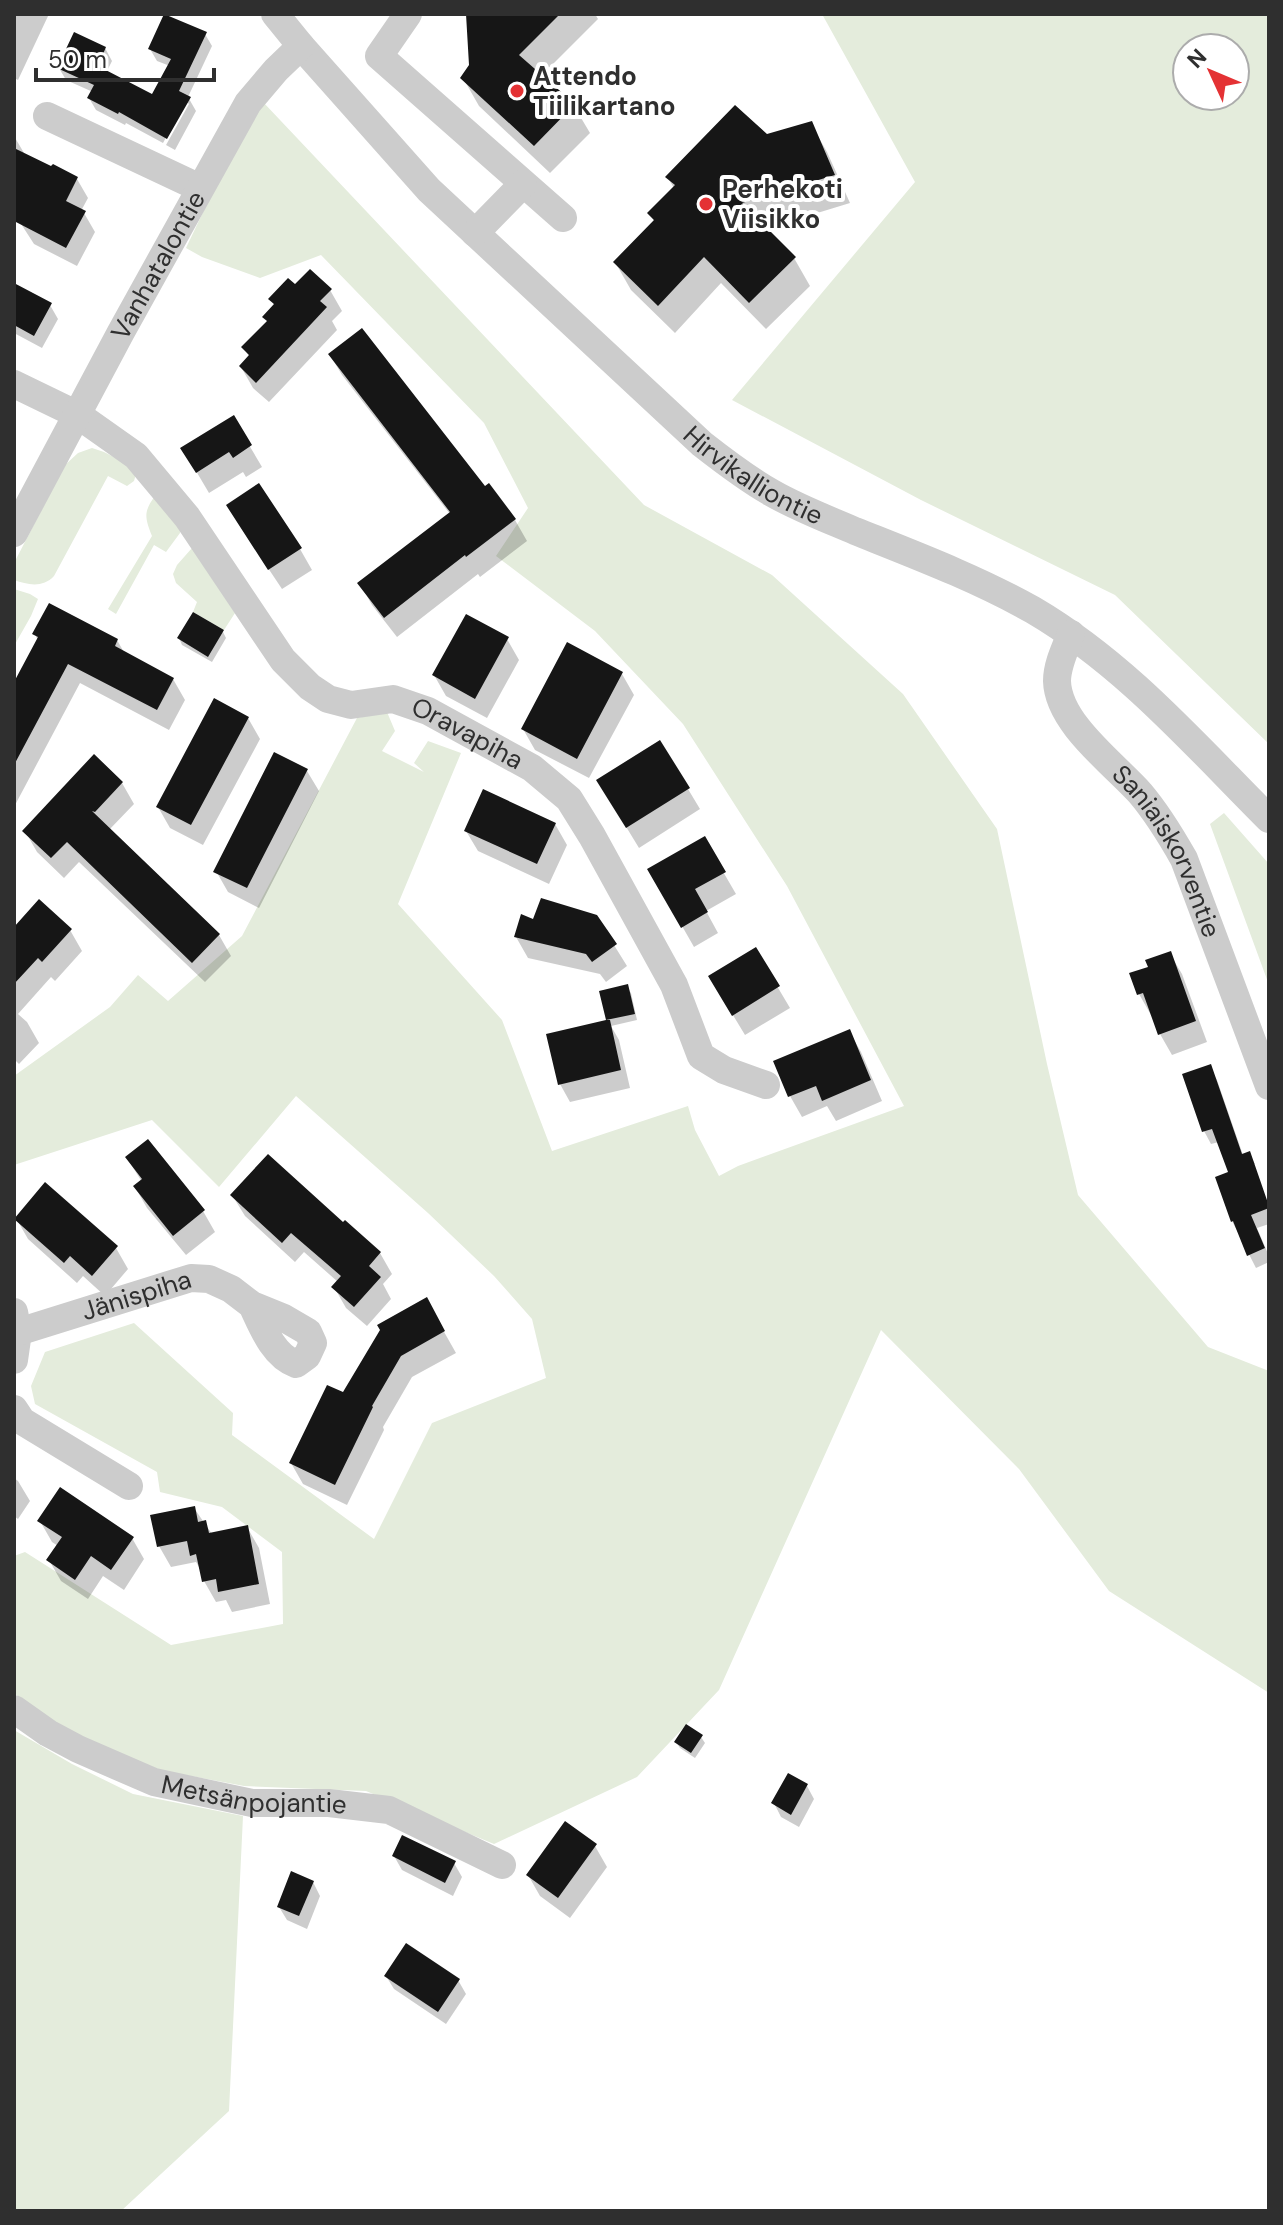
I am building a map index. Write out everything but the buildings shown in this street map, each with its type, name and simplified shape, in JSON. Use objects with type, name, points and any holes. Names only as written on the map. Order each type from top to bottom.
[{"type":"street","points":[[275,14],[301,46]]},
{"type":"street","points":[[408,14],[379,56],[563,218]]},
{"type":"street","name":"Vanhatalontie","points":[[14,533],[248,103],[301,46]]},
{"type":"street","name":"Hirvikalliontie","points":[[301,46],[429,190],[702,444],[771,493],[982,583],[1071,634],[1150,698],[1269,819]]},
{"type":"street","points":[[47,116],[200,188]]},
{"type":"street","points":[[475,233],[523,184]]},
{"type":"street","name":"Oravapiha","points":[[14,384],[78,415],[136,456],[187,517],[283,660],[310,687],[328,699],[351,705],[393,699],[428,711],[532,768],[569,799],[674,985],[701,1056],[724,1070],[766,1085]]},
{"type":"street","name":"Saniaiskorventie","points":[[1071,634],[1061,659],[1057,681],[1063,707],[1072,723],[1142,795],[1168,830],[1184,859],[1269,1086]]},
{"type":"street","name":"Jänispiha","points":[[14,1360],[16,1322],[191,1278],[209,1279],[231,1289],[252,1305]]},
{"type":"street","points":[[14,1409],[22,1421],[129,1486]]},
{"type":"street","name":"Metsänpojantie","points":[[14,1709],[78,1749],[154,1782],[252,1803],[329,1803],[389,1810],[502,1865]]},
{"type":"green space","points":[[822,14],[1269,14],[1269,744],[1115,595],[921,500],[732,400],[915,182]]},
{"type":"green space","points":[[263,102],[644,505],[772,575],[903,694],[997,829],[1078,1195],[1208,1347],[1269,1371],[1269,1693],[1109,1591],[1019,1469],[881,1330],[719,1690],[637,1777],[494,1844],[366,1791],[244,1786],[149,1768],[65,1732],[14,1693],[14,1556],[25,1552],[171,1645],[283,1624],[282,1552],[222,1507],[160,1492],[157,1472],[35,1404],[31,1386],[45,1352],[134,1323],[233,1413],[232,1435],[374,1539],[432,1423],[546,1378],[532,1319],[494,1276],[296,1096],[219,1187],[152,1120],[14,1165],[14,1076],[110,1007],[138,975],[168,1001],[242,936],[357,718],[387,712],[395,731],[382,751],[424,772],[414,763],[428,741],[461,753],[398,904],[502,1020],[552,1151],[688,1106],[695,1130],[719,1176],[738,1166],[904,1106],[787,886],[683,724],[595,631],[496,556],[528,508],[484,423],[321,255],[260,278],[186,248],[215,187]]},
{"type":"green space","points":[[92,448],[134,467],[134,481],[127,486],[108,476],[50,580],[35,584],[14,580],[14,563],[65,465],[78,453]]},
{"type":"green space","points":[[155,496],[181,527],[180,533],[166,552],[154,545],[116,614],[108,609],[152,536],[146,515]]},
{"type":"green space","points":[[192,548],[235,613],[224,630],[193,612],[197,602],[176,583],[173,574],[177,565]]},
{"type":"green space","points":[[14,589],[38,599],[14,646]]},
{"type":"green space","points":[[1224,813],[1269,864],[1269,985],[1210,824]]},
{"type":"green space","points":[[14,1730],[72,1764],[133,1794],[243,1816],[229,2111],[121,2211],[14,2211]]},
{"type":"place","name":"Attendo Tiilikartano","points":[[517,91]]},
{"type":"place","name":"Perhekoti Viisikko","points":[[706,204]]}]
